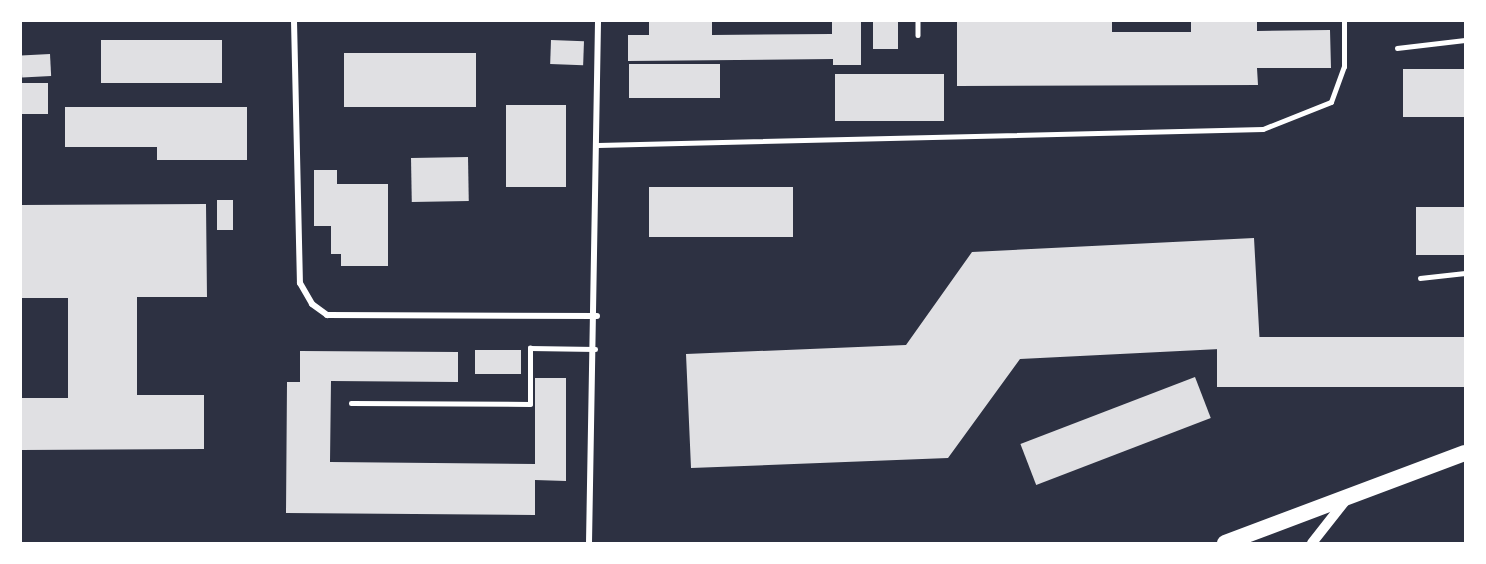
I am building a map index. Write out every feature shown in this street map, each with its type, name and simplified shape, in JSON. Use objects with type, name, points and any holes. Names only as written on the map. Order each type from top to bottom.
[{"type":"highway","points":[[1225,543],[1345,501],[1465,453]]},
{"type":"street","points":[[294,21],[300,283],[312,304],[327,315],[597,316]]},
{"type":"street","points":[[589,543],[597,316],[598,21]]},
{"type":"street","points":[[1312,543],[1345,501]]},
{"type":"lane","points":[[918,21],[918,35]]},
{"type":"lane","points":[[597,145],[1263,129],[1331,102],[1344,67],[1344,21]]},
{"type":"lane","points":[[1397,48],[1465,40]]},
{"type":"lane","points":[[1420,278],[1465,273]]},
{"type":"lane","points":[[351,403],[530,404],[530,348],[595,349]]},
{"type":"building","points":[[649,21],[712,21],[712,35],[832,34],[832,21],[861,21],[861,65],[833,65],[833,59],[628,61],[628,35],[649,35]]},
{"type":"building","points":[[873,21],[898,21],[898,49],[873,49]]},
{"type":"building","points":[[957,21],[1112,21],[1112,32],[1191,32],[1191,21],[1257,21],[1257,31],[1330,30],[1331,68],[1257,68],[1258,85],[957,86]]},
{"type":"building","points":[[101,40],[222,40],[222,83],[101,83]]},
{"type":"building","points":[[551,40],[584,41],[583,65],[550,64]]},
{"type":"building","points":[[344,53],[476,53],[476,107],[344,107]]},
{"type":"building","points":[[50,54],[51,76],[22,77],[21,56]]},
{"type":"building","points":[[629,64],[720,64],[720,98],[629,98]]},
{"type":"building","points":[[1403,69],[1465,69],[1465,117],[1403,117]]},
{"type":"building","points":[[835,74],[944,74],[944,121],[835,121]]},
{"type":"building","points":[[21,83],[48,83],[48,114],[21,114]]},
{"type":"building","points":[[506,105],[566,105],[566,187],[506,187]]},
{"type":"building","points":[[65,107],[247,107],[247,160],[157,160],[157,147],[65,147]]},
{"type":"building","points":[[468,157],[469,201],[412,202],[411,158]]},
{"type":"building","points":[[314,170],[337,170],[337,184],[388,184],[388,266],[341,266],[341,254],[331,254],[331,226],[314,226]]},
{"type":"building","points":[[649,187],[793,187],[793,237],[649,237]]},
{"type":"building","points":[[217,200],[233,200],[233,230],[217,230]]},
{"type":"building","points":[[206,204],[207,297],[137,297],[137,395],[204,395],[204,449],[21,450],[21,398],[68,398],[68,298],[21,298],[21,205]]},
{"type":"building","points":[[1416,207],[1465,207],[1465,255],[1416,255]]},
{"type":"building","points":[[1254,238],[1260,347],[1020,359],[948,458],[691,468],[686,354],[906,345],[972,252]]},
{"type":"building","points":[[1217,337],[1465,337],[1465,387],[1217,387]]},
{"type":"building","points":[[475,350],[521,350],[521,374],[475,374]]},
{"type":"building","points":[[300,351],[458,352],[458,382],[331,381],[330,462],[535,464],[535,378],[566,378],[566,481],[535,480],[535,515],[286,513],[287,382],[300,382]]},
{"type":"building","points":[[1195,377],[1211,418],[1036,485],[1020,444]]}]
